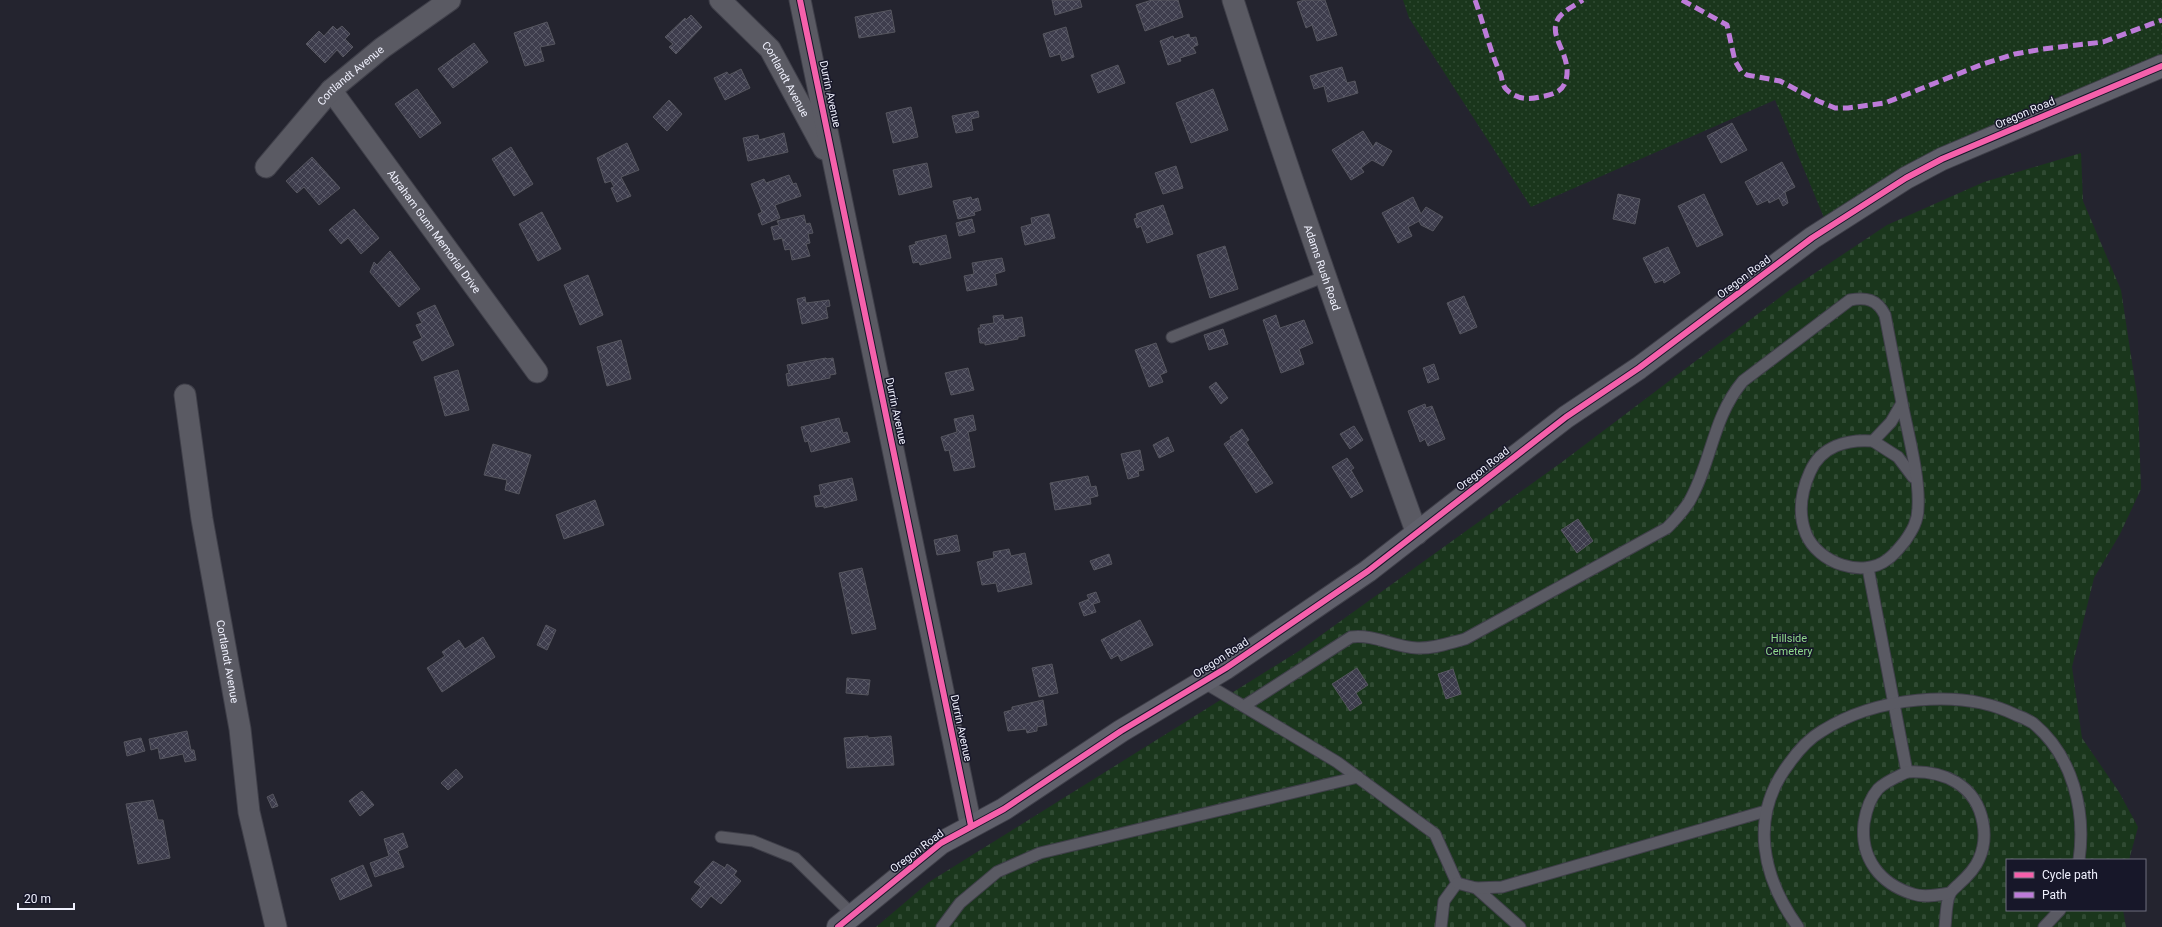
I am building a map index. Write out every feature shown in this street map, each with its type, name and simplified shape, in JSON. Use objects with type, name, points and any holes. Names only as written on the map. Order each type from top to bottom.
[{"type":"street","name":"Cortlandt Avenue","points":[[266,167],[331,90],[382,48],[450,0]]},
{"type":"street","name":"Cortlandt Avenue","points":[[720,0],[770,49],[836,171]]},
{"type":"street","name":"Durrin Avenue","points":[[800,0],[971,826]]},
{"type":"street","name":"Adams Rush Road","points":[[1233,0],[1326,276],[1417,534]]},
{"type":"street","name":"Oregon Road","points":[[845,921],[941,843],[1004,809],[1121,731],[1203,682],[1368,571],[1566,417],[1639,368],[1812,238],[1906,178],[1942,159],[2162,66]]},
{"type":"street","name":"Abraham Gunn Memorial Drive","points":[[331,90],[537,372]]},
{"type":"street","name":"Cortlandt Avenue","points":[[185,395],[202,519],[240,730],[249,812],[276,927]]},
{"type":"lane","points":[[1172,337],[1326,276]]},
{"type":"lane","points":[[1244,706],[1350,637],[1364,635],[1416,648],[1439,646],[1465,639],[1667,528],[1689,501],[1722,412],[1732,394],[1756,369],[1850,300],[1859,298],[1870,300],[1880,305],[1884,315],[1916,482],[1918,508],[1913,530],[1888,560],[1868,568],[1848,567],[1827,558],[1814,546],[1806,535],[1802,518],[1802,501],[1806,482],[1812,467],[1823,454],[1841,443],[1856,440],[1873,441],[1898,457],[1916,482]]},
{"type":"lane","points":[[1873,441],[1891,422],[1902,403]]},
{"type":"lane","points":[[1868,568],[1907,772]]},
{"type":"lane","points":[[1203,682],[1337,762],[1436,834],[1457,882],[1476,888],[1502,887],[1766,811]]},
{"type":"lane","points":[[1798,927],[1773,887],[1767,862],[1764,838],[1766,811],[1773,787],[1799,750],[1820,732],[1842,720],[1870,710],[1894,704],[1925,700],[1967,700],[2004,709],[2032,723],[2050,742],[2064,763],[2076,791],[2081,818],[2079,859]]},
{"type":"lane","points":[[1924,771],[1942,775],[1956,782],[1967,790],[1977,801],[1982,814],[1985,829],[1980,858],[1974,869],[1950,893],[1936,896],[1914,895],[1898,888],[1884,878],[1872,866],[1865,850],[1863,832],[1870,802],[1878,789],[1889,780],[1907,772],[1924,771]]},
{"type":"lane","points":[[942,927],[960,903],[997,872],[1040,853],[1358,777]]},
{"type":"lane","points":[[721,838],[753,841],[795,858],[845,921]]},
{"type":"lane","points":[[1441,927],[1444,901],[1457,882]]},
{"type":"lane","points":[[1476,888],[1520,927]]},
{"type":"lane","points":[[1945,927],[1950,893]]},
{"type":"lane","points":[[2044,927],[2059,911]]},
{"type":"green space","points":[[1403,0],[2162,0],[2162,63],[1825,220],[1775,100],[1531,207],[1409,18]]},
{"type":"green space","name":"Hillside Cemetery","points":[[2081,153],[2083,201],[2121,290],[2138,402],[2141,489],[2120,534],[2094,578],[2072,667],[2082,738],[2119,792],[2138,827],[2129,859],[2006,859],[2006,911],[2123,911],[2126,927],[876,927],[929,882],[1299,651],[1562,462],[1791,289],[1887,225],[1984,182]]},
{"type":"building","points":[[1052,0],[1080,0],[1082,7],[1055,15]]},
{"type":"building","points":[[1152,0],[1178,0],[1183,17],[1145,31],[1136,5]]},
{"type":"building","points":[[1305,0],[1325,0],[1337,35],[1317,41],[1312,25],[1306,28],[1297,2]]},
{"type":"building","points":[[891,10],[895,32],[859,38],[855,17]]},
{"type":"building","points":[[691,15],[702,27],[676,54],[669,47],[673,44],[665,37],[685,18],[686,20]]},
{"type":"building","points":[[547,22],[555,44],[540,47],[544,61],[525,66],[514,33]]},
{"type":"building","points":[[333,26],[337,30],[342,26],[350,34],[345,39],[353,47],[343,57],[337,50],[325,63],[306,44],[319,31],[324,36]]},
{"type":"building","points":[[1066,27],[1074,57],[1062,61],[1060,54],[1050,57],[1043,34]]},
{"type":"building","points":[[1189,34],[1190,38],[1196,37],[1198,45],[1193,47],[1196,53],[1180,58],[1181,61],[1168,65],[1160,41],[1173,36],[1174,39]]},
{"type":"building","points":[[474,43],[488,62],[453,88],[438,69]]},
{"type":"building","points":[[1118,65],[1125,83],[1098,93],[1091,75]]},
{"type":"building","points":[[1342,67],[1347,83],[1355,81],[1358,93],[1328,102],[1324,86],[1314,89],[1310,76]]},
{"type":"building","points":[[741,69],[750,88],[725,100],[714,78],[727,72],[729,75]]},
{"type":"building","points":[[417,89],[441,123],[420,138],[395,104]]},
{"type":"building","points":[[1213,89],[1228,130],[1191,143],[1176,103]]},
{"type":"building","points":[[669,100],[682,114],[667,131],[653,117]]},
{"type":"building","points":[[911,107],[918,137],[893,143],[886,113]]},
{"type":"building","points":[[978,111],[979,117],[971,119],[973,130],[956,133],[952,116]]},
{"type":"building","points":[[1732,123],[1747,150],[1721,163],[1707,136]]},
{"type":"building","points":[[1363,131],[1373,147],[1376,142],[1392,151],[1383,166],[1372,160],[1361,168],[1364,172],[1351,180],[1332,150]]},
{"type":"building","points":[[784,133],[788,152],[748,161],[743,138],[758,135],[759,140]]},
{"type":"building","points":[[627,143],[639,170],[621,177],[631,196],[617,202],[611,188],[614,187],[611,181],[605,183],[597,158]]},
{"type":"building","points":[[511,147],[533,184],[514,196],[492,159]]},
{"type":"building","points":[[312,157],[340,188],[319,205],[304,187],[297,193],[286,181]]},
{"type":"building","points":[[1782,162],[1795,187],[1785,192],[1788,203],[1783,206],[1779,198],[1769,203],[1768,200],[1757,205],[1745,182]]},
{"type":"building","points":[[927,163],[932,187],[899,195],[893,170]]},
{"type":"building","points":[[1176,166],[1183,188],[1163,194],[1155,173]]},
{"type":"building","points":[[789,175],[793,184],[796,183],[801,196],[775,205],[780,218],[762,225],[758,214],[762,212],[751,184],[764,179],[766,183]]},
{"type":"building","points":[[1618,194],[1640,199],[1635,224],[1613,219]]},
{"type":"building","points":[[1704,194],[1723,235],[1697,247],[1678,206]]},
{"type":"building","points":[[971,197],[972,200],[978,198],[981,210],[974,212],[975,215],[958,219],[953,201]]},
{"type":"building","points":[[1413,197],[1421,214],[1426,207],[1443,217],[1433,231],[1421,225],[1419,221],[1408,227],[1412,236],[1398,243],[1382,213]]},
{"type":"building","points":[[1163,205],[1173,234],[1147,243],[1141,226],[1137,228],[1134,219],[1137,218],[1136,214]]},
{"type":"building","points":[[354,209],[379,238],[361,254],[348,238],[341,244],[329,230]]},
{"type":"building","points":[[542,212],[561,249],[538,261],[519,224]]},
{"type":"building","points":[[1049,214],[1055,238],[1025,245],[1021,227],[1032,224],[1031,218]]},
{"type":"building","points":[[804,215],[806,224],[810,223],[813,233],[808,234],[810,243],[806,244],[810,256],[792,260],[790,249],[785,250],[782,238],[774,240],[771,227],[779,225],[777,221]]},
{"type":"building","points":[[972,219],[975,232],[959,236],[956,223]]},
{"type":"building","points":[[946,235],[951,258],[920,265],[919,262],[913,263],[909,246],[916,244],[915,242]]},
{"type":"building","points":[[1225,246],[1238,289],[1210,298],[1197,255]]},
{"type":"building","points":[[1668,247],[1680,273],[1664,283],[1663,280],[1655,283],[1643,258]]},
{"type":"building","points":[[390,251],[420,289],[399,307],[370,272],[374,262],[377,265]]},
{"type":"building","points":[[1002,258],[1005,271],[995,274],[997,285],[967,291],[964,276],[974,274],[972,263]]},
{"type":"building","points":[[588,275],[603,315],[580,325],[564,285]]},
{"type":"building","points":[[1464,296],[1477,327],[1460,334],[1447,303]]},
{"type":"building","points":[[805,297],[806,303],[829,300],[830,306],[826,307],[828,318],[802,324],[797,299]]},
{"type":"building","points":[[435,305],[454,345],[422,361],[413,342],[422,338],[416,325],[422,323],[417,313]]},
{"type":"building","points":[[1003,315],[1004,320],[1022,317],[1025,336],[1018,337],[1018,339],[985,345],[985,343],[980,343],[978,328],[981,328],[980,325],[994,323],[993,316]]},
{"type":"building","points":[[1276,315],[1280,328],[1304,320],[1313,343],[1299,349],[1304,364],[1281,373],[1263,320]]},
{"type":"building","points":[[1223,329],[1228,344],[1209,350],[1204,335]]},
{"type":"building","points":[[621,340],[631,379],[607,386],[597,347]]},
{"type":"building","points":[[1156,343],[1167,372],[1160,375],[1163,382],[1149,387],[1135,350]]},
{"type":"building","points":[[833,358],[836,374],[830,375],[830,378],[788,386],[786,374],[789,373],[787,365]]},
{"type":"building","points":[[1434,364],[1439,379],[1428,383],[1423,368]]},
{"type":"building","points":[[968,368],[974,390],[951,395],[945,373]]},
{"type":"building","points":[[458,370],[469,410],[445,416],[434,377]]},
{"type":"building","points":[[1216,382],[1228,398],[1221,404],[1209,387]]},
{"type":"building","points":[[1425,404],[1426,408],[1432,406],[1445,439],[1428,446],[1425,439],[1420,442],[1408,411]]},
{"type":"building","points":[[973,415],[976,430],[968,432],[975,467],[954,471],[949,450],[945,451],[941,437],[957,432],[954,419]]},
{"type":"building","points":[[839,418],[843,433],[847,432],[850,442],[811,452],[808,441],[805,442],[801,427]]},
{"type":"building","points":[[1354,426],[1363,440],[1350,449],[1340,434]]},
{"type":"building","points":[[1242,429],[1249,440],[1246,442],[1273,483],[1256,493],[1224,444],[1231,439],[1230,437]]},
{"type":"building","points":[[1168,437],[1174,451],[1159,458],[1153,445]]},
{"type":"building","points":[[493,444],[531,455],[519,494],[505,490],[507,480],[484,475]]},
{"type":"building","points":[[1140,450],[1144,470],[1138,471],[1139,476],[1128,479],[1121,454]]},
{"type":"building","points":[[1347,458],[1354,468],[1351,470],[1363,491],[1351,498],[1332,467]]},
{"type":"building","points":[[1088,476],[1091,487],[1096,486],[1098,496],[1090,498],[1091,504],[1055,510],[1050,483]]},
{"type":"building","points":[[852,478],[857,500],[824,508],[824,506],[816,507],[814,496],[821,495],[819,485]]},
{"type":"building","points":[[595,500],[604,525],[564,539],[556,515]]},
{"type":"building","points":[[1578,519],[1593,541],[1577,553],[1561,530]]},
{"type":"building","points":[[957,535],[960,551],[937,555],[934,540]]},
{"type":"building","points":[[1009,549],[1011,556],[1025,553],[1032,584],[998,592],[996,583],[982,585],[977,562],[994,558],[993,552]]},
{"type":"building","points":[[1109,554],[1112,564],[1094,570],[1090,561]]},
{"type":"building","points":[[862,568],[876,629],[852,634],[839,573]]},
{"type":"building","points":[[1096,592],[1100,602],[1093,604],[1096,612],[1084,616],[1079,603],[1089,599],[1087,595]]},
{"type":"building","points":[[1140,620],[1153,645],[1121,661],[1118,655],[1111,659],[1101,640]]},
{"type":"building","points":[[546,625],[556,630],[547,650],[537,645]]},
{"type":"building","points":[[483,637],[495,657],[442,692],[427,668],[445,656],[442,652],[459,640],[465,649]]},
{"type":"building","points":[[1052,664],[1058,693],[1039,697],[1032,668]]},
{"type":"building","points":[[1357,668],[1368,685],[1356,693],[1362,703],[1350,711],[1332,684]]},
{"type":"building","points":[[1453,669],[1461,694],[1446,699],[1438,674]]},
{"type":"building","points":[[847,678],[870,680],[868,695],[846,693]]},
{"type":"building","points":[[1043,700],[1047,725],[1037,727],[1037,731],[1027,733],[1026,729],[1008,731],[1004,712],[1012,710],[1012,707]]},
{"type":"building","points":[[187,731],[191,750],[194,750],[196,760],[185,762],[183,754],[160,759],[158,748],[151,750],[149,739]]},
{"type":"building","points":[[868,736],[868,738],[891,736],[894,765],[847,768],[844,738]]},
{"type":"building","points":[[141,738],[145,751],[127,756],[124,742]]},
{"type":"building","points":[[456,769],[463,777],[448,790],[441,783]]},
{"type":"building","points":[[362,791],[374,805],[360,816],[349,801]]},
{"type":"building","points":[[273,794],[278,806],[272,808],[267,797]]},
{"type":"building","points":[[153,800],[158,820],[163,820],[170,858],[138,864],[126,804]]},
{"type":"building","points":[[403,833],[408,847],[398,851],[404,867],[375,877],[370,863],[389,856],[384,839]]},
{"type":"building","points":[[713,861],[725,868],[727,864],[737,871],[734,875],[741,881],[721,904],[711,896],[701,908],[691,899],[701,887],[694,882]]},
{"type":"building","points":[[363,865],[372,886],[340,900],[331,879]]},
{"type":"marked path","points":[[1475,0],[1504,86],[1514,95],[1522,98],[1535,98],[1551,94],[1561,89],[1565,83],[1567,66],[1555,30],[1556,24],[1557,20],[1563,13],[1583,0]]},
{"type":"marked path","points":[[1682,0],[1727,25],[1735,61],[1741,71],[1747,75],[1780,81],[1818,101],[1835,108],[1848,108],[1885,103],[1983,64],[2015,54],[2103,42],[2162,20]]},
{"type":"cycle path","points":[[800,0],[971,826]]},
{"type":"cycle path","points":[[838,927],[941,843],[1004,809],[1121,731],[1226,668],[1368,571],[1566,417],[1639,368],[1812,238],[1906,178],[1942,159],[2162,66]]}]
